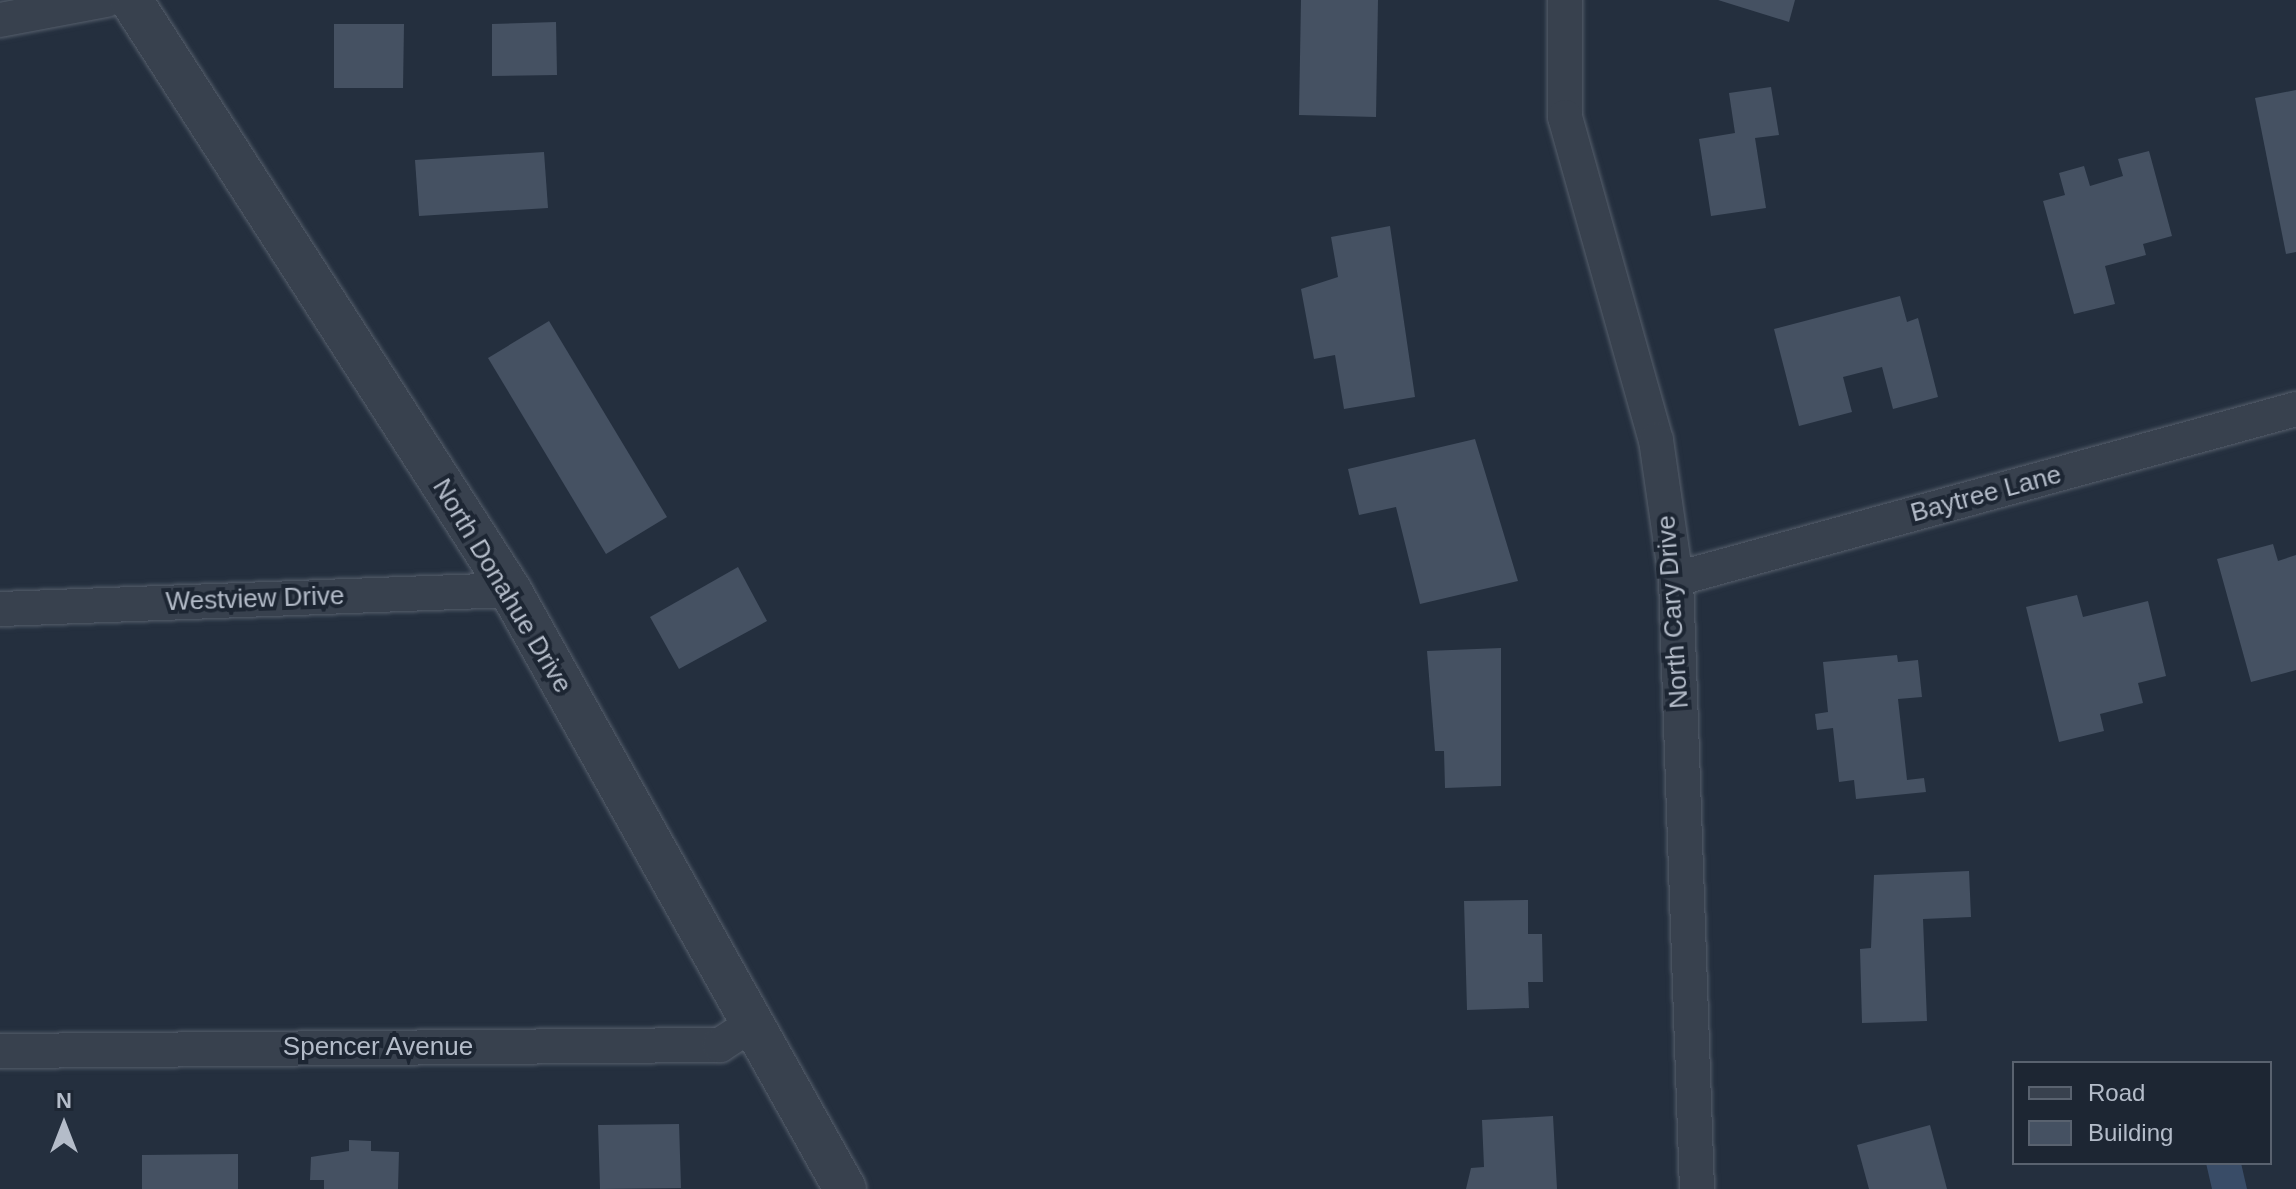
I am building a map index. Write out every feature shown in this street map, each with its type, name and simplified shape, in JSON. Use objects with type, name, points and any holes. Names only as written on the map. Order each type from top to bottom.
[{"type":"street","points":[[0,20],[106,0]]},
{"type":"street","name":"North Donahue Drive","points":[[131,0],[510,590],[845,1189]]},
{"type":"street","name":"North Cary Drive","points":[[1565,0],[1565,117],[1656,440],[1676,579],[1697,1189]]},
{"type":"street","name":"Baytree Lane","points":[[1676,579],[2296,409]]},
{"type":"street","name":"Westview Drive","points":[[0,609],[510,590]]},
{"type":"street","name":"Spencer Avenue","points":[[0,1051],[720,1045],[751,1025]]},
{"type":"water","points":[[2206,1165],[2241,1165],[2247,1189],[2212,1189]]},
{"type":"building","points":[[1301,0],[1378,0],[1376,117],[1299,115]]},
{"type":"building","points":[[1718,0],[1795,0],[1789,22]]},
{"type":"building","points":[[556,22],[557,75],[492,76],[492,24]]},
{"type":"building","points":[[334,24],[404,24],[403,88],[334,88]]},
{"type":"building","points":[[1771,87],[1779,135],[1755,138],[1766,208],[1711,216],[1699,139],[1735,133],[1729,93]]},
{"type":"building","points":[[2296,90],[2296,252],[2286,254],[2255,98]]},
{"type":"building","points":[[2149,151],[2172,236],[2143,244],[2146,255],[2105,266],[2115,304],[2074,314],[2043,201],[2065,195],[2059,173],[2084,166],[2090,186],[2123,176],[2118,159]]},
{"type":"building","points":[[544,152],[548,208],[419,216],[415,160]]},
{"type":"building","points":[[1390,226],[1415,397],[1344,409],[1335,355],[1314,359],[1301,289],[1338,277],[1331,237]]},
{"type":"building","points":[[1900,296],[1907,322],[1918,318],[1938,397],[1893,409],[1882,367],[1843,377],[1852,412],[1799,426],[1774,329]]},
{"type":"building","points":[[549,321],[667,517],[606,554],[488,358]]},
{"type":"building","points":[[1475,439],[1518,581],[1420,604],[1396,507],[1359,515],[1348,469]]},
{"type":"building","points":[[2273,544],[2278,561],[2296,555],[2296,670],[2251,682],[2217,559]]},
{"type":"building","points":[[738,567],[767,621],[679,669],[650,617]]},
{"type":"building","points":[[2077,595],[2083,617],[2148,601],[2166,676],[2138,683],[2143,703],[2100,714],[2104,731],[2059,742],[2026,607]]},
{"type":"building","points":[[1501,648],[1501,786],[1445,788],[1444,751],[1435,751],[1427,651]]},
{"type":"building","points":[[1897,655],[1898,662],[1918,660],[1922,697],[1898,699],[1907,780],[1924,778],[1926,792],[1856,799],[1854,780],[1839,782],[1833,728],[1817,730],[1815,714],[1828,712],[1823,662]]},
{"type":"building","points":[[1969,871],[1971,917],[1923,919],[1927,1021],[1862,1023],[1860,949],[1871,948],[1874,875]]},
{"type":"building","points":[[1528,900],[1528,934],[1542,934],[1543,982],[1528,982],[1529,1008],[1467,1010],[1464,901]]},
{"type":"building","points":[[1553,1116],[1557,1189],[1466,1189],[1471,1168],[1484,1167],[1482,1120]]},
{"type":"building","points":[[679,1124],[681,1188],[600,1189],[598,1125]]},
{"type":"building","points":[[1930,1125],[1947,1189],[1869,1189],[1857,1145]]},
{"type":"building","points":[[349,1140],[371,1141],[371,1151],[399,1152],[398,1189],[324,1189],[324,1180],[310,1180],[311,1157],[349,1151]]},
{"type":"building","points":[[238,1154],[238,1189],[142,1189],[142,1155]]}]
